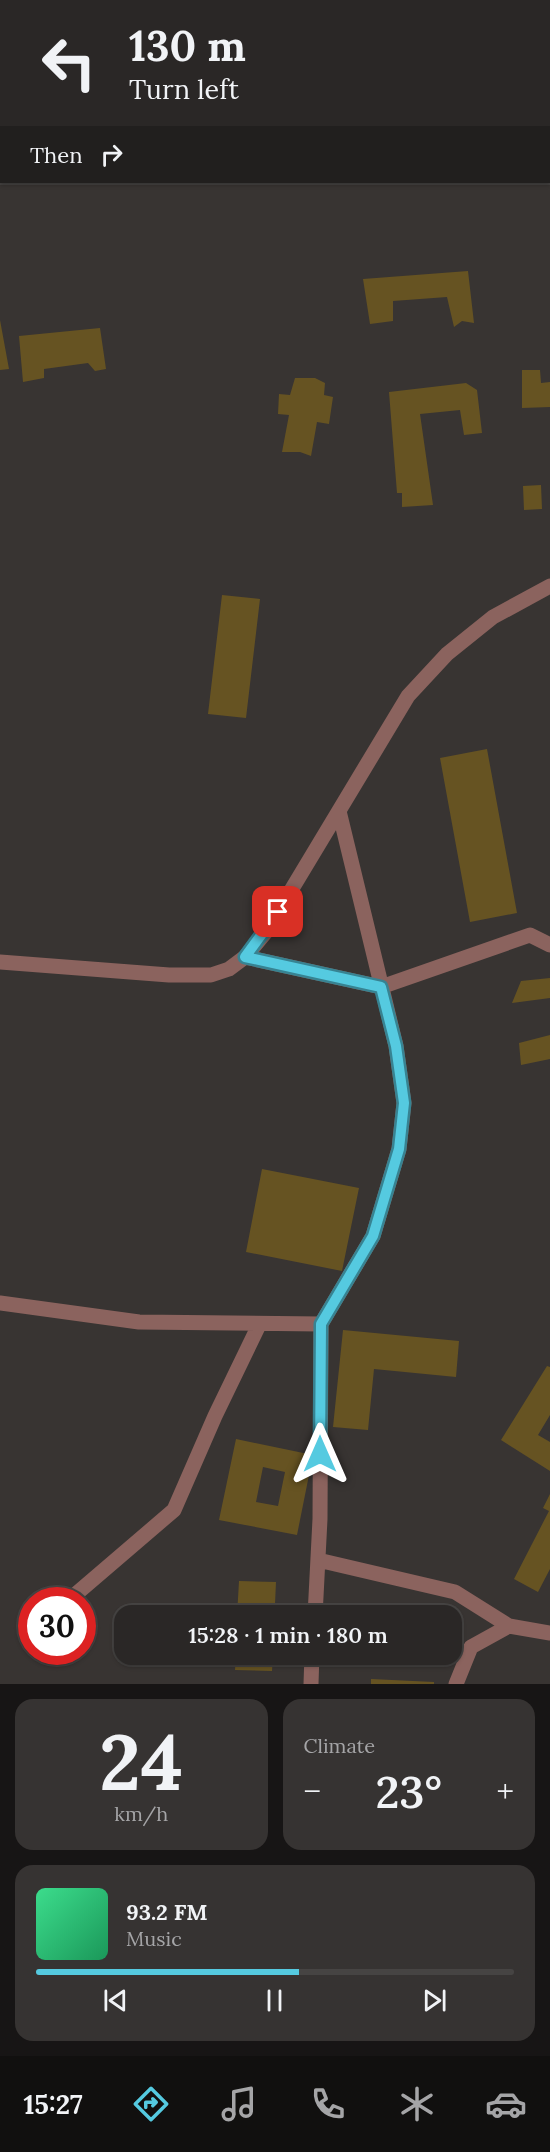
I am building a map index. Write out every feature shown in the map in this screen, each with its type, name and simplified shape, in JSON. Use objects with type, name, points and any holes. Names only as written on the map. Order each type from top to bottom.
[{"type":"street","points":[[0,962],[169,975],[212,975],[229,969],[245,957],[266,932],[408,696],[447,654],[493,617],[550,586]]},
{"type":"street","points":[[316,1605],[321,1324],[373,1236],[399,1149],[404,1103],[396,1046],[339,811]]},
{"type":"street","points":[[245,957],[381,987],[530,936],[550,945]]},
{"type":"street","points":[[0,1303],[139,1322],[321,1324]]},
{"type":"street","points":[[84,1587],[174,1510],[215,1416],[259,1325]]},
{"type":"street","points":[[318,1560],[455,1592],[509,1626],[550,1633]]},
{"type":"street","points":[[456,1684],[471,1647],[509,1626]]},
{"type":"street","points":[[311,1684],[312,1665]]},
{"type":"building","points":[[468,271],[474,323],[462,321],[454,327],[447,297],[393,301],[393,321],[370,324],[363,279]]},
{"type":"building","points":[[0,320],[9,369],[0,370]]},
{"type":"building","points":[[100,328],[106,369],[95,371],[88,363],[44,369],[44,378],[23,382],[19,336]]},
{"type":"building","points":[[522,370],[540,370],[541,383],[550,382],[550,407],[522,408]]},
{"type":"building","points":[[295,378],[315,378],[325,383],[324,395],[333,397],[329,424],[317,422],[311,456],[300,452],[282,452],[289,415],[278,414],[279,394],[290,395]]},
{"type":"building","points":[[466,383],[477,390],[482,433],[464,435],[460,410],[420,414],[433,505],[402,507],[402,493],[397,493],[389,392]]},
{"type":"building","points":[[541,485],[542,509],[524,510],[523,486]]},
{"type":"building","points":[[222,595],[260,599],[246,718],[208,714]]},
{"type":"building","points":[[487,749],[517,913],[470,922],[440,758]]},
{"type":"building","points":[[550,978],[550,998],[512,1003],[521,981]]},
{"type":"building","points":[[550,1035],[550,1059],[521,1065],[519,1043]]},
{"type":"building","points":[[262,1169],[359,1188],[342,1271],[246,1252]]},
{"type":"building","points":[[343,1330],[459,1341],[456,1377],[374,1369],[368,1430],[333,1427]]},
{"type":"building","points":[[547,1366],[550,1367],[550,1415],[538,1435],[550,1442],[550,1471],[501,1440]]},
{"type":"building","points":[[236,1439],[313,1455],[297,1535],[219,1520]],"holes":[[[263,1467],[285,1472],[278,1506],[256,1502]]]},
{"type":"building","points":[[550,1494],[550,1569],[538,1592],[514,1579],[549,1511],[543,1508]]},
{"type":"building","points":[[239,1581],[276,1582],[275,1604],[285,1605],[238,1605]]},
{"type":"building","points":[[235,1665],[272,1665],[272,1671],[235,1670]]},
{"type":"building","points":[[371,1679],[434,1682],[434,1684],[371,1684]]},
{"type":"route","points":[[278,912],[266,932],[245,957],[381,987],[396,1046],[404,1103],[399,1149],[373,1236],[321,1324],[320,1454]]}]
